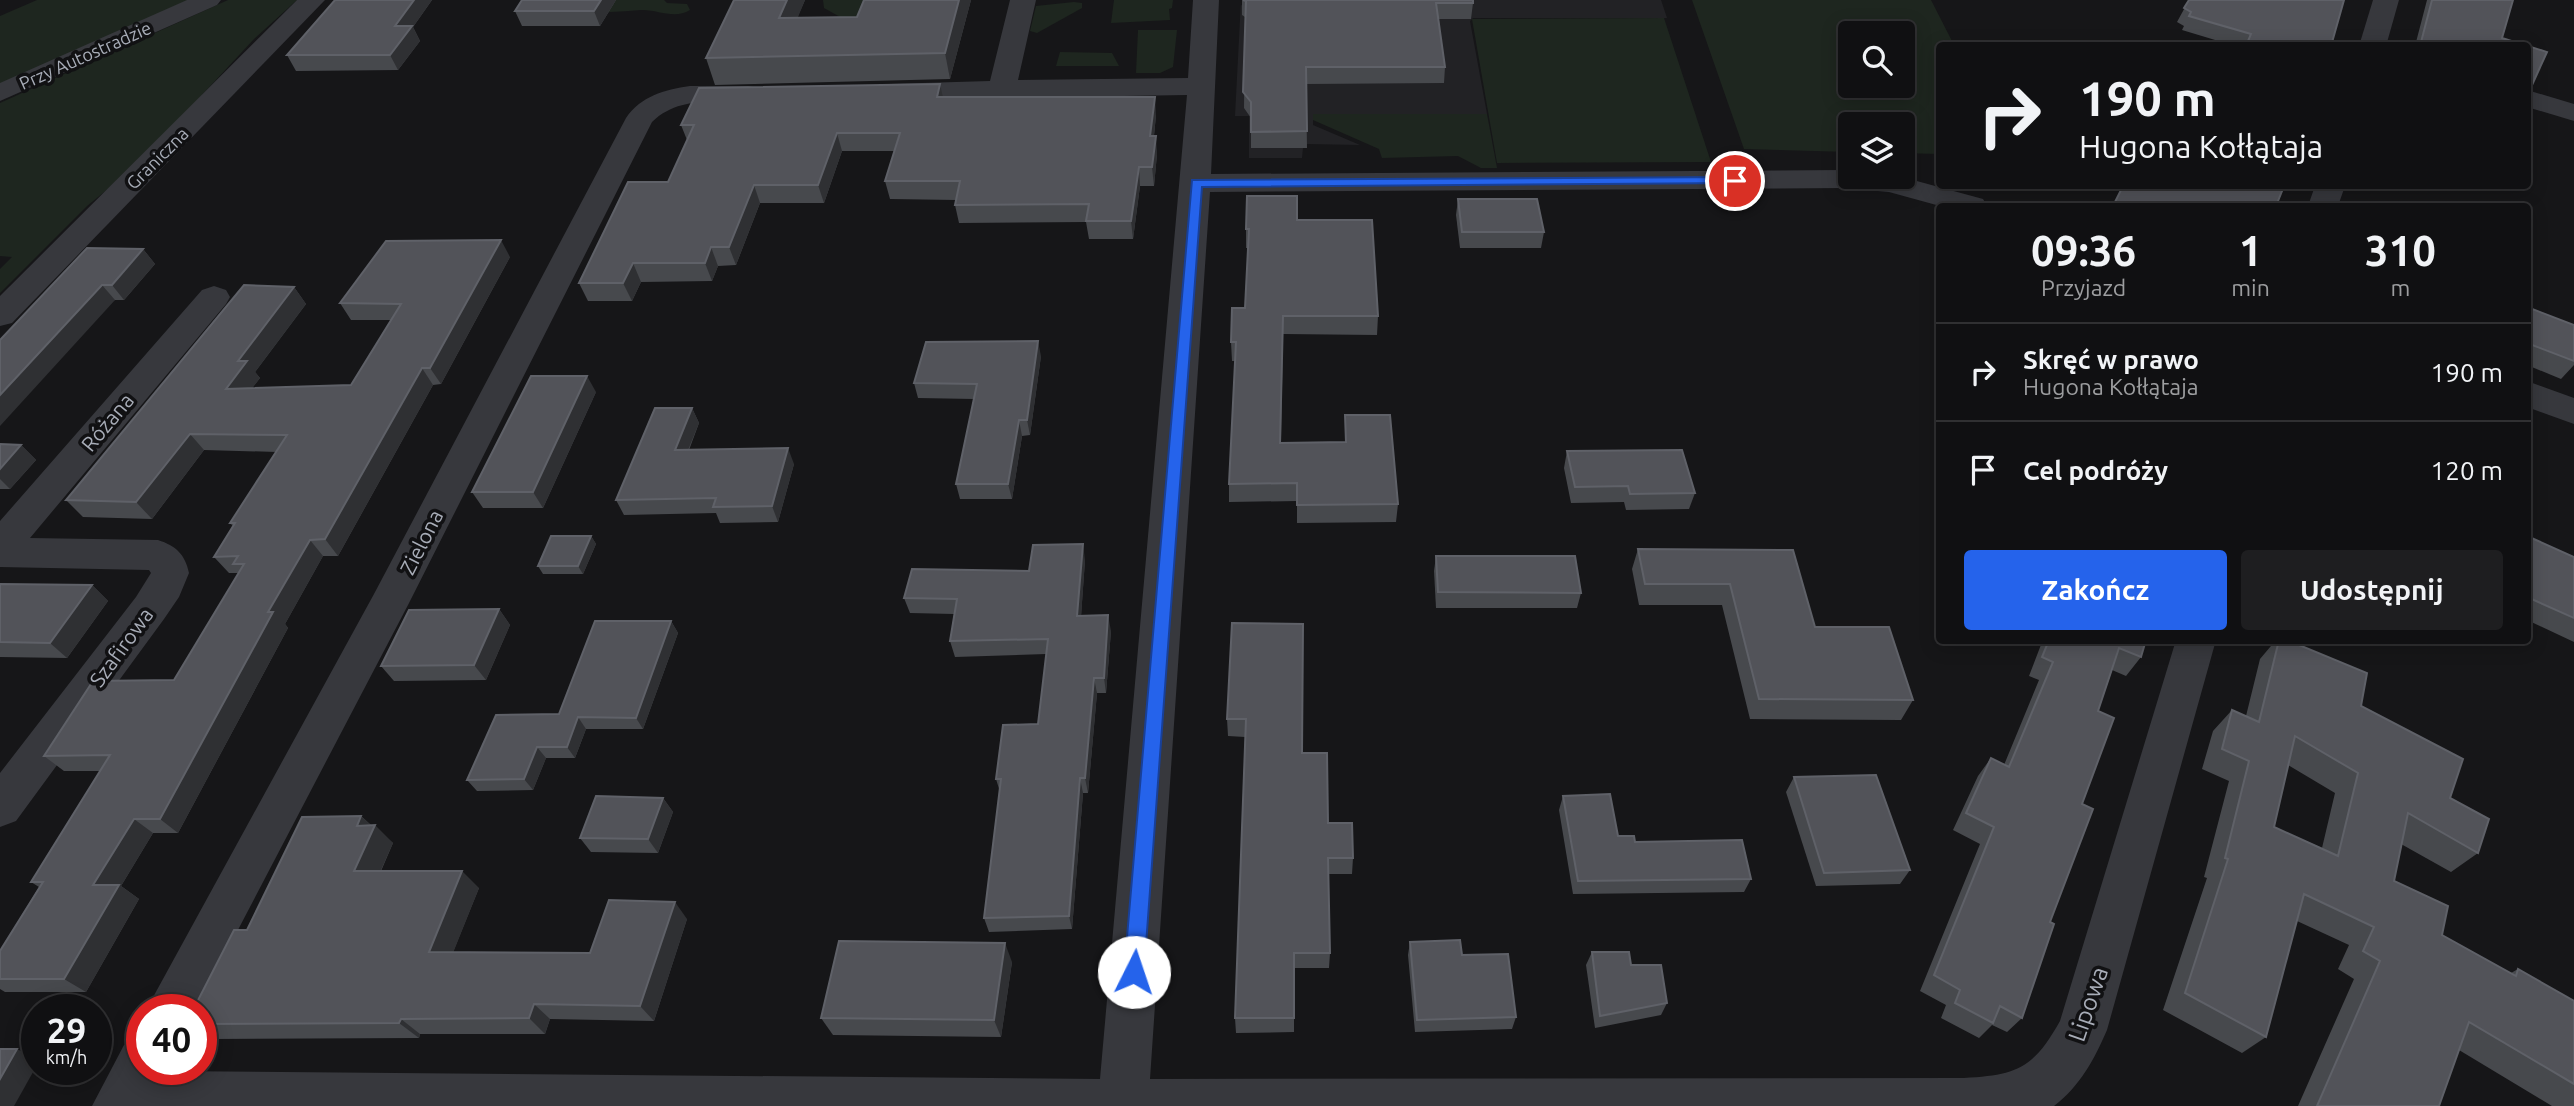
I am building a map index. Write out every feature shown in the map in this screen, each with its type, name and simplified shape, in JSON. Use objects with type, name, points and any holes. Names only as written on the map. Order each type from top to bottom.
[{"type":"street","name":"Przy Autostradzie","points":[[0,93],[208,0]]},
{"type":"street","name":"Graniczna","points":[[0,315],[312,0]]},
{"type":"street","points":[[1002,89],[1023,0]]},
{"type":"street","points":[[1123,1106],[1196,183],[1206,0]]},
{"type":"street","points":[[2373,42],[2386,0]]},
{"type":"street","points":[[864,92],[1200,86]]},
{"type":"street","name":"Zielona","points":[[179,994],[394,593],[640,118],[654,104],[685,96],[768,94]]},
{"type":"street","points":[[2531,99],[2574,113]]},
{"type":"street","points":[[1196,183],[1856,180],[1914,188],[1962,203]]},
{"type":"street","name":"Różana","points":[[0,549],[214,297]]},
{"type":"street","points":[[2531,395],[2574,412]]},
{"type":"street","name":"Różana","points":[[0,549],[158,555],[168,563],[170,573],[164,586]]},
{"type":"street","name":"Szafirowa","points":[[0,807],[164,586]]},
{"type":"street","name":"Lipowa","points":[[128,1088],[1123,1106],[1964,1104],[2015,1099],[2056,1075],[2082,1030],[2195,644]]},
{"type":"shaded area","points":[[37,0],[192,0],[0,85],[0,16]]},
{"type":"shaded area","points":[[228,0],[297,0],[254,39],[135,167],[87,206],[0,293],[0,269],[12,257],[0,256],[0,103]]},
{"type":"shaded area","points":[[522,0],[664,0],[667,3],[687,4],[690,10],[678,14],[647,10],[513,12]]},
{"type":"shaded area","points":[[823,0],[866,0],[859,21],[842,18],[824,8]]},
{"type":"shaded area","points":[[1114,0],[1173,0],[1172,8],[1169,9],[1170,20],[1111,23]]},
{"type":"shaded area","points":[[1241,0],[1241,5],[1246,7],[1245,40],[1468,0],[1661,0],[1667,18],[1473,18],[1470,21],[1487,114],[1313,115],[1313,125],[1360,145],[1307,144],[1251,148],[1303,148],[1302,158],[1249,158],[1249,116],[1235,116]]},
{"type":"shaded area","points":[[1692,0],[1931,0],[1952,42],[1936,42],[1936,154],[1915,153],[1915,112],[1838,112],[1838,152],[1744,149]]},
{"type":"shaded area","points":[[1082,3],[1082,8],[1037,33],[1030,31],[1036,6]]},
{"type":"shaded area","points":[[1664,18],[1711,162],[1497,163],[1472,19]]},
{"type":"shaded area","points":[[1138,30],[1177,30],[1173,67],[1160,73],[1136,73]]},
{"type":"shaded area","points":[[1060,52],[1112,53],[1119,66],[1056,66]]},
{"type":"shaded area","points":[[1313,114],[1487,114],[1497,168],[1481,168],[1458,156],[1382,158],[1379,149],[1313,120]]},
{"type":"building","points":[[335,0],[414,0],[395,26],[412,26],[390,55],[287,55]]},
{"type":"building","points":[[522,0],[601,0],[594,11],[515,11]]},
{"type":"building","points":[[734,0],[787,0],[779,18],[857,17],[864,0],[959,0],[945,53],[706,58]]},
{"type":"building","points":[[1243,0],[1473,0],[1473,3],[1436,3],[1445,67],[1306,67],[1307,131],[1251,132],[1251,102],[1243,92],[1246,1]]},
{"type":"building","points":[[2189,0],[2344,0],[2332,42],[2248,42],[2251,34],[2189,16],[2191,12],[2184,8]]},
{"type":"building","points":[[2432,0],[2513,0],[2502,38],[2515,42],[2421,42]]},
{"type":"building","points":[[2531,47],[2547,52],[2531,87]]},
{"type":"building","points":[[940,84],[937,97],[1155,97],[1150,136],[1156,136],[1152,167],[1139,167],[1131,221],[1086,221],[1089,204],[955,205],[960,181],[885,181],[900,133],[837,133],[818,185],[754,185],[729,247],[711,247],[705,263],[633,263],[623,283],[579,283],[628,182],[668,182],[694,125],[681,125],[699,88]]},
{"type":"building","points":[[2122,189],[2283,189],[2277,203],[2114,203]]},
{"type":"building","points":[[1247,196],[1297,196],[1297,220],[1372,220],[1378,316],[1283,316],[1280,443],[1346,442],[1345,415],[1390,415],[1398,504],[1297,505],[1297,483],[1229,484],[1236,342],[1231,342],[1232,308],[1245,308],[1249,229],[1246,229]]},
{"type":"building","points":[[1458,199],[1537,199],[1544,232],[1462,232]]},
{"type":"building","points":[[501,240],[430,368],[422,368],[325,539],[310,540],[268,612],[273,612],[160,819],[134,819],[93,885],[119,885],[64,979],[0,979],[0,951],[43,882],[31,882],[110,755],[44,756],[93,681],[174,680],[244,564],[233,564],[238,556],[214,557],[235,523],[230,523],[287,435],[190,434],[136,502],[66,500],[244,285],[294,287],[238,361],[247,361],[226,389],[351,385],[401,304],[340,303],[386,241]]},
{"type":"building","points":[[87,248],[143,249],[112,285],[102,285],[0,395],[0,340]]},
{"type":"building","points":[[2531,309],[2574,325],[2574,361],[2531,345]]},
{"type":"building","points":[[1038,341],[1027,420],[1019,420],[1008,484],[956,484],[977,384],[914,383],[926,342]]},
{"type":"building","points":[[531,376],[587,376],[533,492],[472,492]]},
{"type":"building","points":[[655,408],[692,408],[675,450],[788,448],[772,506],[713,507],[716,498],[616,500]]},
{"type":"building","points":[[0,444],[21,445],[0,469]]},
{"type":"building","points":[[1682,450],[1695,493],[1630,494],[1628,486],[1575,487],[1567,451]]},
{"type":"building","points":[[551,536],[591,536],[578,566],[538,566]]},
{"type":"building","points":[[2531,538],[2574,557],[2574,618],[2531,599]]},
{"type":"building","points":[[1083,544],[1077,616],[1108,615],[1104,678],[1094,678],[1085,778],[1080,778],[1069,916],[984,918],[1001,779],[996,779],[1003,725],[1038,724],[1048,639],[950,641],[957,599],[904,598],[912,569],[1029,571],[1033,545]]},
{"type":"building","points":[[1638,549],[1793,550],[1815,627],[1889,627],[1913,700],[1759,699],[1730,584],[1645,584]]},
{"type":"building","points":[[1436,556],[1575,556],[1581,593],[1438,592]]},
{"type":"building","points":[[0,584],[92,585],[50,643],[0,642]]},
{"type":"building","points":[[499,609],[474,665],[381,666],[409,610]]},
{"type":"building","points":[[595,621],[671,621],[636,718],[578,717],[567,747],[537,747],[524,779],[467,780],[496,715],[559,714]]},
{"type":"building","points":[[1232,623],[1303,624],[1302,753],[1327,753],[1328,823],[1352,823],[1353,858],[1328,858],[1330,953],[1294,953],[1294,1018],[1235,1018],[1246,719],[1227,719]]},
{"type":"building","points":[[2047,644],[2145,644],[2141,657],[2119,648],[2098,711],[2114,718],[2082,804],[2093,809],[2050,922],[2054,924],[2022,1018],[2000,1006],[1993,1023],[1955,1003],[1960,990],[1934,975],[1994,827],[1966,813],[1991,758],[2009,767],[2053,662],[2042,657]]},
{"type":"building","points":[[2278,644],[2297,644],[2367,673],[2361,706],[2463,759],[2450,798],[2489,819],[2478,853],[2408,813],[2394,881],[2448,906],[2442,935],[2516,976],[2518,969],[2574,1001],[2574,1084],[2469,1022],[2439,1106],[2317,1106],[2380,961],[2363,951],[2374,927],[2304,894],[2266,1037],[2185,993],[2228,859],[2225,858],[2249,761],[2222,749],[2232,710],[2259,722]],"holes":[[[2295,736],[2358,773],[2338,856],[2274,827]]]},
{"type":"building","points":[[1876,775],[1910,870],[1824,873],[1794,777]]},
{"type":"building","points":[[1610,794],[1618,836],[1634,836],[1635,842],[1742,840],[1751,879],[1578,881],[1563,796]]},
{"type":"building","points":[[596,796],[663,798],[648,839],[580,838]]},
{"type":"building","points":[[361,816],[357,826],[375,825],[354,871],[462,871],[429,952],[590,953],[609,900],[675,902],[640,1006],[534,1004],[529,1018],[401,1019],[399,1023],[217,1024],[217,994],[201,994],[234,930],[247,930],[302,817]]},
{"type":"building","points":[[1460,940],[1462,955],[1508,954],[1516,1017],[1417,1020],[1410,942]]},
{"type":"building","points":[[839,941],[1005,943],[994,1020],[821,1018]]},
{"type":"building","points":[[1592,952],[1629,952],[1631,965],[1661,965],[1667,1003],[1600,1016]]},
{"type":"building","points":[[0,1049],[17,1049],[0,1079]]},
{"type":"route","points":[[1134,972],[1196,183],[1735,181]]}]
